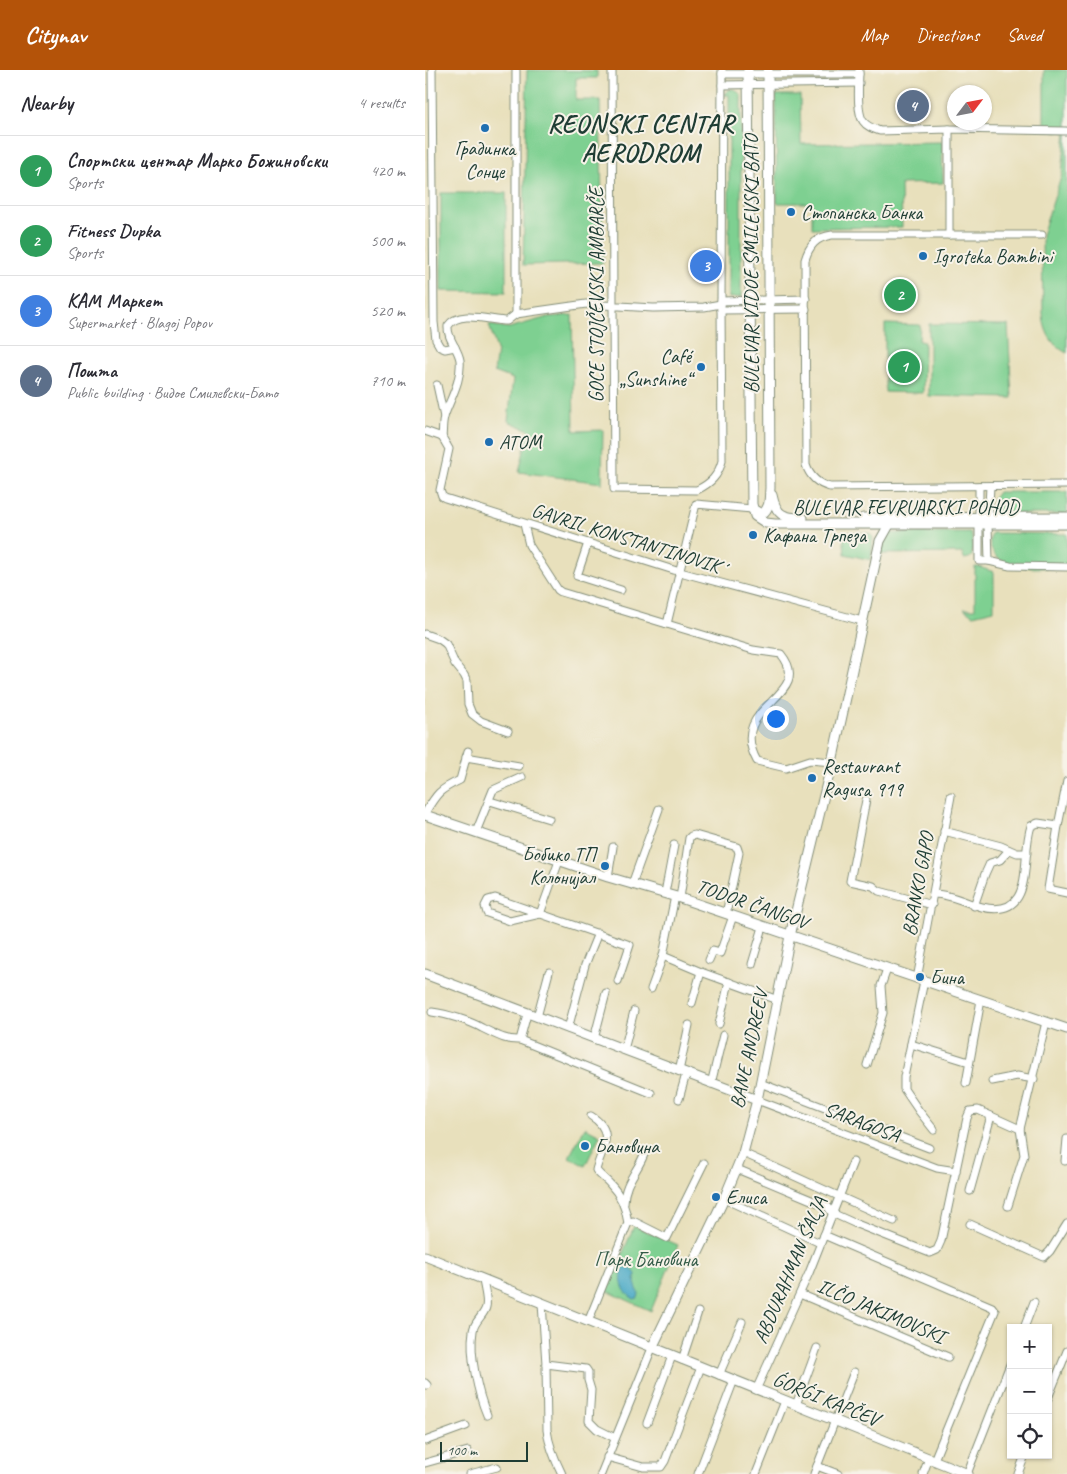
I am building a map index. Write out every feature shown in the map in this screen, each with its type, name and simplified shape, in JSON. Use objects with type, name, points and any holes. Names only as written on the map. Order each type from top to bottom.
[{"type":"street","points":[[432,70],[429,142],[433,190],[433,314],[436,340],[440,347],[445,349],[455,347]]},
{"type":"street","points":[[516,70],[516,314]]},
{"type":"street","name":"GOCE STOJČEVSKI AMBARČE","points":[[612,70],[614,489],[697,490],[714,478],[719,470],[722,461],[721,305]]},
{"type":"street","points":[[721,305],[722,72],[859,72],[860,114],[863,122],[870,128],[896,132],[947,129]]},
{"type":"street","name":"BULEVAR VIDOE SMILEVSKI BATO","points":[[748,72],[752,509]]},
{"type":"street","name":"BULEVAR VIDOE SMILEVSKI BATO","points":[[768,72],[770,488]]},
{"type":"street","points":[[722,85],[859,83]]},
{"type":"street","points":[[949,130],[949,235]]},
{"type":"street","points":[[992,130],[1066,131]]},
{"type":"street","points":[[1042,235],[832,235],[819,239],[810,247],[805,260],[806,465],[814,478],[821,484],[830,487],[1067,485]]},
{"type":"street","points":[[444,417],[453,398],[460,360],[448,331],[448,326],[452,322],[476,317],[507,321],[516,314],[586,304],[670,308],[769,304],[806,299]]},
{"type":"street","points":[[769,304],[805,309]]},
{"type":"street","points":[[425,431],[442,437],[444,417],[437,386]]},
{"type":"street","name":"GAVRIL KONSTANTINOVIḰ","points":[[442,437],[449,450],[440,490],[445,498],[680,572],[862,620]]},
{"type":"street","points":[[979,486],[989,561]]},
{"type":"street","points":[[989,486],[979,561],[989,561],[1011,566],[1067,567]]},
{"type":"street","points":[[667,624],[697,504],[752,509],[762,514],[767,511],[769,506],[770,488]]},
{"type":"street","name":"BULEVAR FEVRUARSKI POHOD","points":[[770,488],[776,510],[786,517],[792,518],[1067,524]]},
{"type":"street","name":"BULEVAR FEVRUARSKI POHOD","points":[[752,509],[755,516],[760,520],[775,524],[889,525],[1067,517]]},
{"type":"street","points":[[524,524],[529,545],[558,590],[753,650],[781,654],[788,662],[790,678],[785,689],[767,705],[753,722],[749,744],[752,752],[757,761],[780,768],[794,766],[810,760],[832,762]]},
{"type":"street","points":[[870,524],[880,541]]},
{"type":"street","name":"BANE ANDREEV","points":[[652,1348],[724,1199],[743,1153],[761,1084],[791,936],[832,762],[880,541],[889,525]]},
{"type":"street","points":[[588,543],[577,576],[621,590]]},
{"type":"street","points":[[425,634],[439,639],[445,644],[455,664],[464,675],[467,681],[468,704],[472,714],[481,721],[508,731]]},
{"type":"street","points":[[425,814],[442,788],[462,779],[467,754],[519,766]]},
{"type":"street","points":[[476,832],[493,790],[522,777]]},
{"type":"street","points":[[1067,780],[1064,806],[1058,826],[1048,889],[1067,893]]},
{"type":"street","name":"BRANKO GAPO","points":[[934,1130],[905,1089],[904,1077],[951,796]]},
{"type":"street","points":[[865,800],[850,881],[873,886],[879,891],[932,905]]},
{"type":"street","points":[[490,801],[549,819]]},
{"type":"street","points":[[633,884],[659,809]]},
{"type":"street","name":"TODOR ČANGOV","points":[[425,814],[559,861],[678,897],[1067,1029]]},
{"type":"street","points":[[934,894],[948,894],[974,906],[996,909],[1007,908],[1021,894],[1029,828],[1039,822],[1058,826]]},
{"type":"street","points":[[944,831],[1001,846],[1017,853],[1027,853]]},
{"type":"street","points":[[651,990],[663,956],[678,897],[689,838],[695,835],[737,847],[739,850],[729,915],[720,953],[713,951],[709,960]]},
{"type":"street","points":[[665,893],[675,845]]},
{"type":"street","points":[[608,877],[613,847]]},
{"type":"street","points":[[974,906],[990,863],[1000,860],[1009,850]]},
{"type":"street","points":[[540,914],[559,861]]},
{"type":"street","points":[[540,914],[510,921],[487,913],[485,906],[488,900],[495,898],[630,945],[618,981]]},
{"type":"street","points":[[752,964],[763,927]]},
{"type":"street","points":[[568,1029],[585,965],[598,933]]},
{"type":"street","points":[[663,956],[778,1000]]},
{"type":"street","points":[[867,1065],[883,1013],[881,986],[887,968]]},
{"type":"street","points":[[537,1017],[549,972]]},
{"type":"street","points":[[692,1003],[701,972]]},
{"type":"street","points":[[425,974],[757,1100]]},
{"type":"street","points":[[719,1024],[729,982]]},
{"type":"street","points":[[595,1039],[606,993]]},
{"type":"street","points":[[966,1083],[981,1000]]},
{"type":"street","points":[[624,1050],[634,1011]]},
{"type":"street","points":[[432,1012],[441,1013],[482,1028],[491,1034],[511,1041],[520,1040],[651,1093]]},
{"type":"street","points":[[520,1040],[527,1014]]},
{"type":"street","points":[[1008,1206],[1023,1155],[1020,1129],[1034,1079],[1046,1022]]},
{"type":"street","points":[[679,1099],[689,1025]]},
{"type":"street","points":[[711,1084],[723,1035]]},
{"type":"street","points":[[911,1044],[969,1062]]},
{"type":"street","points":[[992,1081],[1017,1076],[1034,1079]]},
{"type":"street","points":[[761,1084],[929,1148]]},
{"type":"street","name":"SARAGOSA","points":[[757,1100],[937,1168],[955,1171]]},
{"type":"street","points":[[737,1168],[828,1207],[832,1213],[854,1223],[930,1253],[937,1250],[941,1241],[955,1171],[970,1111],[978,1110],[1020,1129]]},
{"type":"street","points":[[591,1116],[599,1121],[605,1135],[604,1150],[596,1170],[612,1185],[625,1208]]},
{"type":"street","points":[[970,1191],[991,1116]]},
{"type":"street","points":[[1065,1161],[1067,1139]]},
{"type":"street","points":[[588,1322],[628,1223],[624,1199],[626,1189],[645,1152]]},
{"type":"street","points":[[743,1153],[894,1221]]},
{"type":"street","name":"ABDURAHMAN ŠALJA","points":[[756,1390],[800,1294],[853,1162]]},
{"type":"street","points":[[628,1223],[633,1221],[667,1238],[704,1163]]},
{"type":"street","points":[[724,1199],[820,1243]]},
{"type":"street","points":[[969,1224],[1044,1257],[1067,1224]]},
{"type":"street","points":[[823,1235],[992,1307],[995,1311],[995,1315],[932,1459],[923,1474]]},
{"type":"street","name":"ǴORǴI KAPČEV","points":[[425,1256],[967,1474]]},
{"type":"street","points":[[483,1280],[487,1305],[475,1324],[472,1341],[477,1388],[487,1415]]},
{"type":"street","name":"ILČO JAKIMOVSKI","points":[[800,1294],[948,1357]]},
{"type":"street","points":[[1026,1324],[1034,1302]]},
{"type":"street","points":[[542,1303],[548,1440],[562,1474]]},
{"type":"street","points":[[682,1360],[698,1312]]},
{"type":"street","points":[[719,1375],[742,1322]]},
{"type":"street","points":[[601,1474],[652,1348]]},
{"type":"street","points":[[796,1405],[817,1348]]},
{"type":"street","points":[[1052,1388],[1067,1351]]},
{"type":"street","points":[[647,1423],[672,1356]]},
{"type":"street","points":[[546,1364],[587,1369],[588,1384],[591,1390],[589,1421],[597,1429],[615,1438]]},
{"type":"street","points":[[607,1457],[643,1467],[661,1467],[701,1367]]},
{"type":"street","points":[[967,1474],[1008,1369]]},
{"type":"street","points":[[814,1474],[854,1372]]},
{"type":"street","points":[[698,1474],[733,1380]]},
{"type":"street","points":[[756,1474],[785,1401]]},
{"type":"street","points":[[425,1441],[466,1426]]},
{"type":"street","points":[[425,1464],[468,1451]]},
{"type":"street","points":[[1018,1474],[1024,1459]]},
{"type":"street","points":[[817,1466],[838,1474]]},
{"type":"street","points":[[470,1474],[497,1467]]},
{"type":"green space","points":[[527,70],[597,71],[597,78],[576,78],[576,100],[600,100],[603,263],[523,265]]},
{"type":"green space","points":[[1044,70],[1067,70],[1067,353],[1061,350],[1049,337],[1043,314],[1042,235],[1062,174],[1066,132],[1044,130]]},
{"type":"green space","points":[[730,89],[735,89],[741,95],[741,297],[729,298],[729,95],[724,95]]},
{"type":"green space","points":[[776,95],[800,95],[801,144],[942,142],[943,183],[901,184],[902,227],[812,228],[812,203],[777,203]]},
{"type":"green space","points":[[441,193],[506,193],[506,292],[441,291]]},
{"type":"green space","points":[[572,315],[574,431],[603,430],[602,483],[519,472],[529,430],[508,421],[513,379],[494,372],[497,350],[489,325],[509,328],[548,317]]},
{"type":"green space","points":[[885,324],[920,325],[919,341],[924,342],[923,393],[885,392]]},
{"type":"green space","points":[[929,324],[1008,325],[1012,398],[929,396]]},
{"type":"green space","points":[[998,492],[1067,492],[1067,514],[1000,514],[993,504],[993,499]]},
{"type":"green space","points":[[843,532],[869,533],[873,537],[871,560],[845,554]]},
{"type":"green space","points":[[889,533],[970,533],[972,537],[972,556],[964,559],[963,553],[881,554],[883,544]]},
{"type":"green space","points":[[992,533],[1067,534],[1067,567],[1036,568],[1004,562],[996,556],[991,548],[990,540]]},
{"type":"green space","points":[[975,567],[994,572],[994,610],[973,615],[964,609],[975,609]]},
{"type":"green space","name":"Бановина","points":[[585,1127],[600,1135],[585,1166],[569,1157]]},
{"type":"green space","name":"Парк Бановина","points":[[634,1226],[678,1245],[651,1311],[607,1291]]},
{"type":"water","points":[[624,1268],[631,1268],[636,1274],[635,1283],[639,1294],[638,1298],[634,1299],[624,1290],[621,1277]]},
{"type":"place","name":"Пошта","points":[[913,106]]},
{"type":"place","name":"Градинка Сонце","points":[[485,128]]},
{"type":"place","name":"Стопанска Банка","points":[[791,212]]},
{"type":"place","name":"Igroteka Bambini","points":[[923,256]]},
{"type":"place","name":"КАМ Маркет","points":[[706,266]]},
{"type":"place","name":"Fitness Dupka","points":[[900,295]]},
{"type":"place","name":"Café „Sunshine“","points":[[701,367]]},
{"type":"place","name":"Спортски центар Марко Божиновски","points":[[904,367]]},
{"type":"place","name":"АТОМ","points":[[489,442]]},
{"type":"place","name":"Кафана Трпеза","points":[[753,535]]},
{"type":"place","name":"Restaurant Ragusa 919","points":[[812,778]]},
{"type":"place","name":"Бобико ТП Колонијал","points":[[605,866]]},
{"type":"place","name":"Бина","points":[[920,977]]},
{"type":"place","name":"Бановина","points":[[585,1146]]},
{"type":"place","name":"Елиса","points":[[716,1197]]},
{"type":"district","name":"REONSKI CENTAR AERODROM","points":[[641,138]]}]
